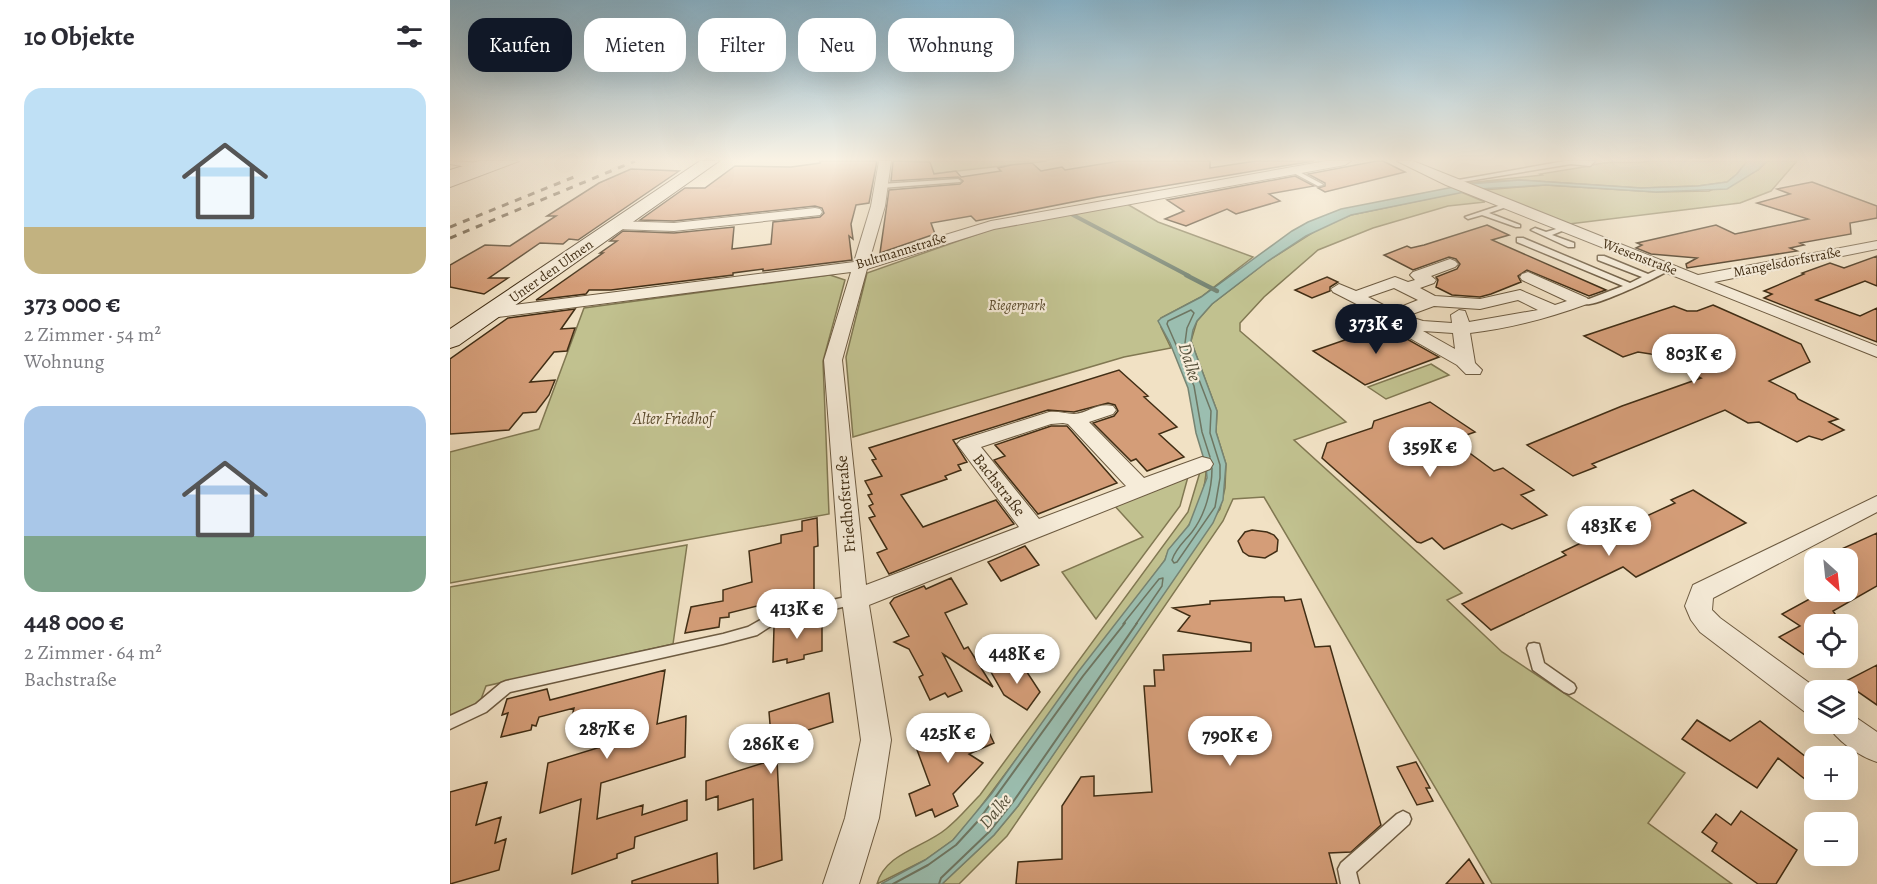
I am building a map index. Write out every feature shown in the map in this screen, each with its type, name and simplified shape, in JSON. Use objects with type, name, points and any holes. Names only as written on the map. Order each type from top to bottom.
[{"type":"main road","name":"Unter den Ulmen","points":[[450,340],[650,202]]},
{"type":"main road","points":[[450,317],[490,313]]},
{"type":"street","name":"Friedhofstraße","points":[[841,884],[862,818],[876,740],[855,600],[833,360],[879,202]]},
{"type":"street","name":"Bultmannstraße","points":[[490,313],[862,266],[991,225],[1115,202]]},
{"type":"street","name":"Wiesenstraße","points":[[1501,202],[1877,352]]},
{"type":"street","points":[[616,225],[674,228],[815,213]]},
{"type":"street","name":"Mangelsdorfstraße","points":[[1698,280],[1877,245]]},
{"type":"street","points":[[1407,288],[1428,280],[1418,275],[1450,264]]},
{"type":"street","points":[[1528,277],[1581,301]]},
{"type":"street","points":[[1356,296],[1395,282],[1432,301]]},
{"type":"street","points":[[1392,319],[1432,301],[1462,296],[1485,303],[1520,295],[1546,285]]},
{"type":"street","points":[[1339,289],[1356,296],[1469,366],[1460,328],[1462,296]]},
{"type":"street","points":[[1520,295],[1553,314]]},
{"type":"street","points":[[1392,319],[1460,328],[1508,326],[1553,314],[1581,301]]},
{"type":"street","name":"Bachstraße","points":[[1034,530],[968,444],[1049,418],[1063,417],[1076,420],[1106,410]]},
{"type":"street","points":[[1076,420],[1141,488]]},
{"type":"street","name":"Bachstraße","points":[[855,600],[1202,464]]},
{"type":"street","points":[[1804,695],[1710,625],[1699,613],[1697,603],[1702,592],[1877,502]]},
{"type":"street","points":[[1857,734],[1877,749]]},
{"type":"lane","points":[[1468,217],[1508,205]]},
{"type":"lane","points":[[1484,213],[1518,226]]},
{"type":"lane","points":[[1546,235],[1565,228]]},
{"type":"lane","points":[[1535,230],[1571,245]]},
{"type":"lane","points":[[1520,240],[1630,286]]},
{"type":"lane","points":[[1601,258],[1648,277]]},
{"type":"lane","points":[[1581,301],[1590,302],[1668,268]]},
{"type":"lane","points":[[450,723],[481,708],[506,687],[723,639],[752,631],[773,618],[855,600]]},
{"type":"lane","points":[[1534,648],[1538,666],[1569,688]]},
{"type":"lane","points":[[1350,884],[1347,870],[1403,819]]},
{"type":"green space","points":[[1412,202],[1483,202],[1448,206],[1373,228],[1318,250],[1264,297],[1240,323],[1240,331],[1346,422],[1294,440],[1462,593],[1447,600],[1502,652],[1685,773],[1648,823],[1732,884],[1492,884],[1264,497],[1233,499],[1223,521],[1007,836],[959,884],[942,884],[994,835],[1018,806],[1220,509],[1225,488],[1226,464],[1216,432],[1217,411],[1191,341],[1197,321],[1212,304],[1268,261],[1323,226],[1351,215]]},
{"type":"green space","points":[[1514,202],[1742,202],[1740,203],[1569,224]]},
{"type":"green space","name":"Riegerpark","points":[[1127,204],[1158,222],[1253,257],[1201,297],[1161,318],[1161,327],[1171,348],[1124,357],[853,437],[846,357],[867,273],[998,227]]},
{"type":"green space","name":"Alter Friedhof","points":[[830,275],[845,280],[823,361],[829,514],[450,583],[450,452],[539,429],[584,308]]},
{"type":"green space","points":[[1431,364],[1449,375],[1386,399],[1368,387]]},
{"type":"green space","points":[[1206,466],[1201,497],[1189,525],[973,817],[953,840],[925,860],[877,884],[881,873],[888,865],[946,829],[980,795],[1188,512],[1200,472]]},
{"type":"green space","points":[[1189,473],[1180,506],[1096,619],[1062,572],[1143,537],[1113,504]]},
{"type":"green space","points":[[687,545],[673,644],[486,686],[480,702],[450,718],[450,587]]},
{"type":"water","name":"Dalke","points":[[1376,202],[1414,202],[1351,215],[1306,236],[1268,261],[1212,304],[1197,321],[1191,341],[1217,411],[1216,432],[1226,464],[1223,500],[1213,523],[1018,806],[994,835],[942,884],[881,884],[925,860],[953,840],[992,793],[1078,672],[1165,560],[1168,550],[1189,525],[1207,478],[1206,466],[1196,433],[1188,388],[1170,343],[1158,321],[1201,297],[1292,231],[1341,209]]},
{"type":"building","points":[[569,202],[633,202],[578,240],[569,239],[563,244],[540,243],[489,278],[508,278],[484,294],[450,287],[450,265],[485,245],[510,246],[556,216],[547,216]]},
{"type":"building","points":[[665,202],[869,202],[856,205],[851,224],[853,239],[849,236],[852,260],[763,271],[763,269],[733,273],[733,275],[611,290],[589,290],[586,294],[536,300],[603,253],[600,253],[617,241],[610,241],[623,231],[674,233],[734,227],[732,249],[771,244],[773,222],[820,217],[824,213],[822,208],[815,206],[674,221],[640,220]]},
{"type":"building","points":[[887,202],[1071,202],[976,221],[971,216],[931,223],[935,234],[880,253]]},
{"type":"building","points":[[1170,202],[1276,202],[1236,214],[1227,209],[1186,226],[1165,219],[1184,211]]},
{"type":"building","points":[[1867,202],[1877,206],[1877,218],[1850,223],[1851,234],[1800,243],[1804,245],[1790,248],[1797,251],[1687,268],[1686,264],[1697,258],[1651,254],[1636,248],[1642,245],[1637,243],[1716,225],[1735,234],[1808,219],[1757,203]]},
{"type":"building","points":[[1487,225],[1509,235],[1492,240],[1606,290],[1589,296],[1527,270],[1518,276],[1521,282],[1491,294],[1480,297],[1452,295],[1436,287],[1438,280],[1436,277],[1457,269],[1460,264],[1456,259],[1449,257],[1413,270],[1384,255],[1407,246],[1411,248],[1424,245]]},
{"type":"building","points":[[1877,256],[1877,286],[1865,281],[1816,300],[1860,316],[1877,308],[1877,342],[1764,298],[1772,294],[1764,291],[1804,274],[1802,273],[1830,263],[1844,268]]},
{"type":"building","points":[[1327,277],[1338,282],[1330,287],[1330,291],[1312,298],[1295,290]]},
{"type":"building","points":[[1713,305],[1801,344],[1810,362],[1769,381],[1838,419],[1829,422],[1844,430],[1822,440],[1809,436],[1797,442],[1759,422],[1748,423],[1725,410],[1592,464],[1596,467],[1573,476],[1527,445],[1622,406],[1701,378],[1657,355],[1638,352],[1623,357],[1584,336],[1674,306],[1687,311],[1697,311]]},
{"type":"building","points":[[575,309],[561,329],[575,328],[567,351],[554,352],[530,382],[555,380],[549,395],[536,412],[523,413],[509,430],[450,434],[450,359],[508,318]]},
{"type":"building","points":[[1388,325],[1398,334],[1439,357],[1365,385],[1313,351]]},
{"type":"building","points":[[1119,370],[1177,427],[1159,434],[1184,457],[1147,471],[1136,459],[1131,461],[1093,423],[1114,416],[1118,411],[1115,405],[1108,403],[1074,412],[1048,410],[953,440],[967,462],[958,465],[961,470],[945,476],[947,479],[901,495],[923,527],[996,500],[1014,524],[889,574],[877,553],[887,549],[869,518],[875,516],[869,506],[873,504],[868,495],[872,494],[865,481],[882,476],[872,460],[876,459],[869,448]]},
{"type":"building","points":[[1430,402],[1475,432],[1452,440],[1494,471],[1503,468],[1534,490],[1521,495],[1547,515],[1512,529],[1502,524],[1444,549],[1432,538],[1421,543],[1417,542],[1322,458],[1327,443],[1372,428],[1374,421]]},
{"type":"building","points":[[1051,426],[1067,426],[1117,483],[1038,514],[994,460],[1005,456],[995,445]]},
{"type":"building","points":[[1693,490],[1746,523],[1636,577],[1623,567],[1491,630],[1462,604],[1566,555],[1562,552],[1587,540],[1590,542],[1675,503],[1671,500]]},
{"type":"building","points":[[817,518],[818,546],[814,547],[814,602],[775,610],[775,603],[765,604],[729,613],[729,617],[720,618],[719,627],[685,633],[691,607],[723,601],[723,590],[752,582],[749,551],[781,543],[781,535],[802,531],[802,521]]},
{"type":"building","points":[[1252,530],[1274,535],[1278,540],[1277,551],[1265,558],[1249,556],[1243,552],[1238,541],[1245,532]]},
{"type":"building","points":[[1877,533],[1877,586],[1858,597],[1858,548],[1844,548]]},
{"type":"building","points":[[1025,546],[1039,565],[1001,581],[988,562]]},
{"type":"building","points":[[951,578],[967,604],[945,613],[964,649],[968,647],[993,687],[943,654],[962,691],[948,697],[945,693],[930,700],[919,677],[923,675],[909,649],[894,642],[909,636],[890,603],[894,598],[924,586],[926,589]]},
{"type":"building","points":[[1284,597],[1285,601],[1301,599],[1315,647],[1330,646],[1381,825],[1351,852],[1329,853],[1337,884],[1016,884],[1018,862],[1062,859],[1062,806],[1081,777],[1094,776],[1094,796],[1152,792],[1144,686],[1155,686],[1154,670],[1164,670],[1163,655],[1251,651],[1251,643],[1178,631],[1190,616],[1173,608],[1210,604],[1210,601]]},
{"type":"building","points":[[1804,602],[1849,602],[1833,611],[1835,614],[1804,614],[1804,654],[1779,637],[1800,626],[1782,614]]},
{"type":"building","points":[[814,616],[815,624],[822,623],[822,651],[804,655],[804,659],[787,663],[787,659],[773,662],[774,627]]},
{"type":"building","points":[[1013,662],[1018,669],[1023,666],[1040,692],[1027,710],[1004,695],[991,672]]},
{"type":"building","points":[[1877,665],[1877,705],[1858,692],[1858,680],[1848,680]]},
{"type":"building","points":[[665,670],[657,724],[686,716],[685,757],[601,783],[597,819],[643,805],[642,815],[687,800],[687,820],[635,837],[634,848],[617,854],[617,858],[572,874],[581,799],[540,813],[548,763],[604,746],[608,716],[570,725],[574,708],[539,717],[536,726],[532,725],[531,730],[501,737],[508,713],[502,715],[507,699],[547,689],[550,700]]},
{"type":"building","points":[[829,693],[833,722],[808,730],[810,750],[777,760],[782,860],[754,869],[753,799],[718,810],[718,796],[706,800],[706,781],[773,760],[769,712]]},
{"type":"building","points":[[968,716],[974,731],[986,726],[994,743],[969,754],[983,763],[953,794],[958,806],[935,817],[932,809],[916,816],[909,794],[930,785],[913,739]]},
{"type":"building","points":[[1697,720],[1730,741],[1760,721],[1804,755],[1804,778],[1778,758],[1757,788],[1682,739]]},
{"type":"building","points":[[1416,762],[1430,788],[1426,788],[1433,801],[1417,805],[1397,767]]},
{"type":"building","points":[[487,782],[476,825],[501,817],[495,843],[506,839],[499,870],[450,884],[450,792]]},
{"type":"building","points":[[1741,811],[1797,850],[1776,884],[1758,884],[1712,851],[1717,843],[1702,832],[1716,814],[1731,825]]},
{"type":"building","points":[[717,853],[718,884],[632,884],[632,881]]},
{"type":"building","points":[[1469,859],[1484,884],[1446,884]]},
{"type":"waterway","points":[[1073,215],[1189,276]]},
{"type":"waterway","points":[[1186,275],[1217,291]]},
{"type":"railway","points":[[450,227],[511,202]]},
{"type":"railway","points":[[450,238],[536,202]]}]
